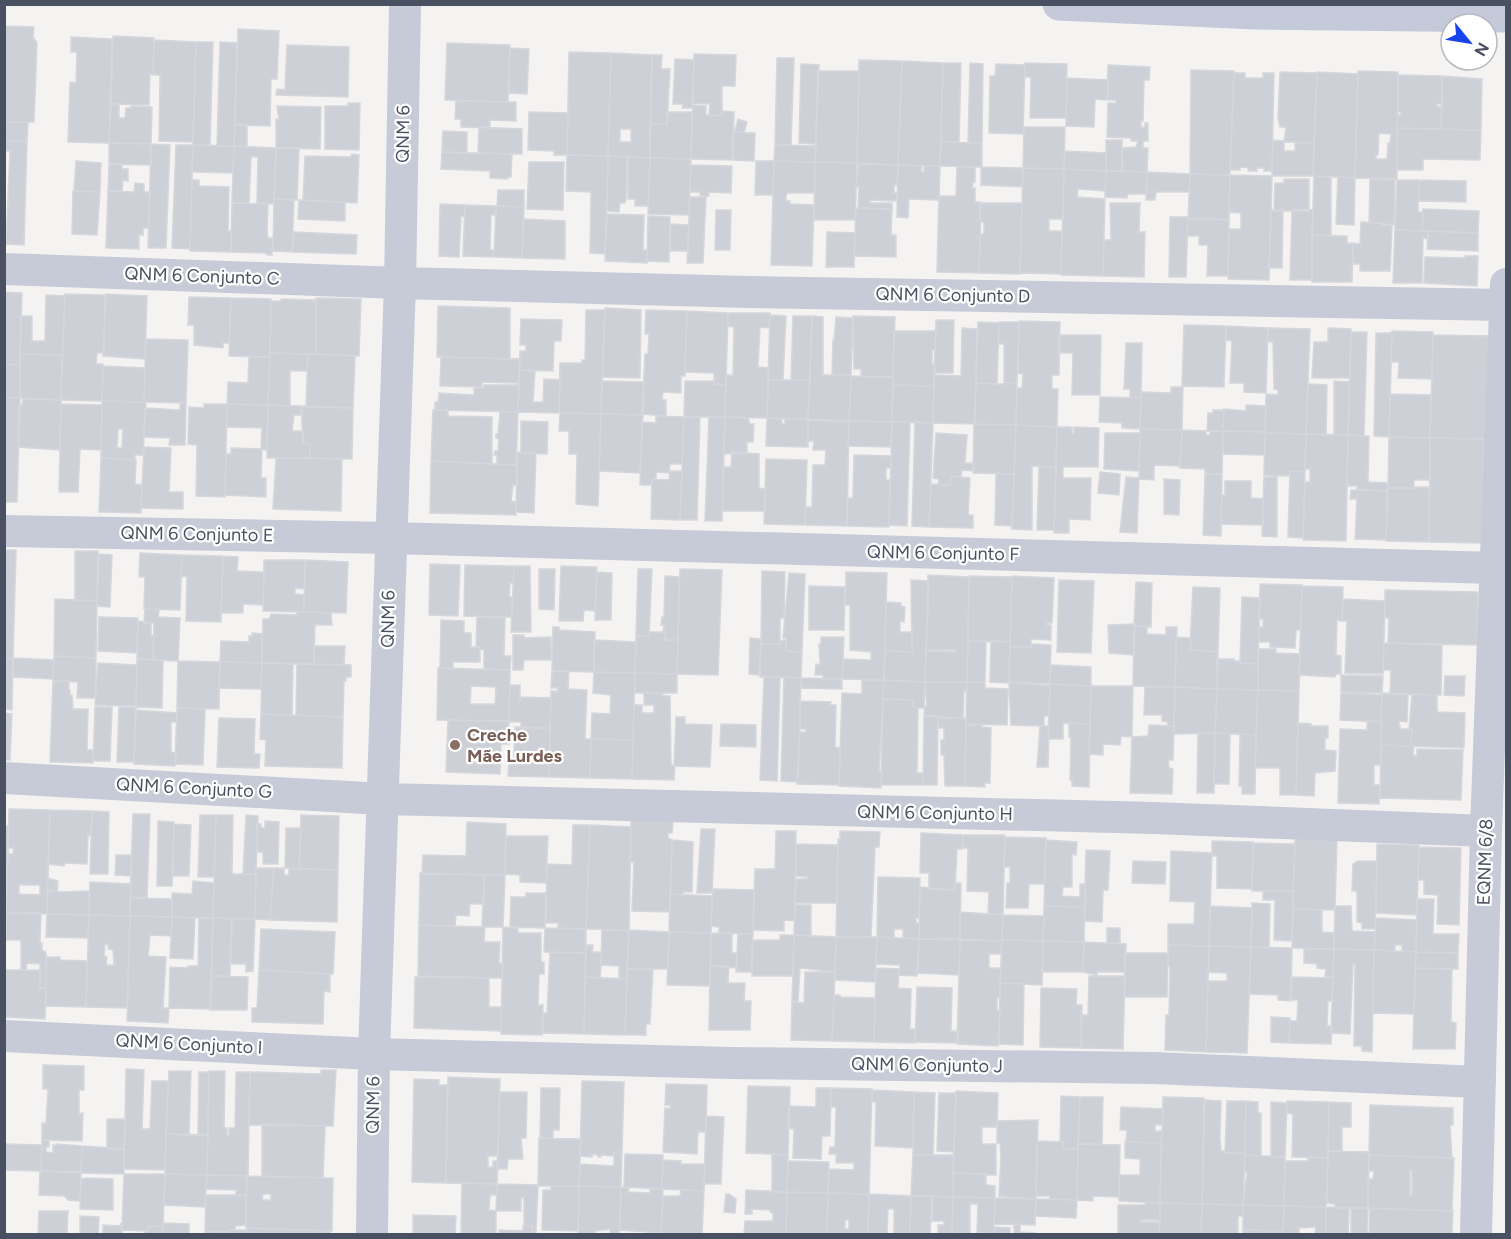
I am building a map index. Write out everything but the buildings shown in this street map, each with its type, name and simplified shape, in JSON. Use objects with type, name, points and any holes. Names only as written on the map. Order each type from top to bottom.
[{"type":"main road","points":[[1059,4],[1506,16]]},
{"type":"street","name":"QNM 6","points":[[372,1234],[374,1054],[400,283],[405,4]]},
{"type":"street","name":"QNM 6 Conjunto C","points":[[4,269],[400,283]]},
{"type":"street","name":"QNM 6 Conjunto D","points":[[400,283],[750,292],[1506,294]]},
{"type":"street","name":"EQNM 6/8","points":[[1476,1234],[1486,831],[1496,568],[1503,490],[1506,294]]},
{"type":"street","name":"QNM 6 Conjunto E","points":[[4,531],[390,538]]},
{"type":"street","name":"QNM 6 Conjunto F","points":[[390,538],[1496,568]]},
{"type":"street","name":"QNM 6 Conjunto G","points":[[4,778],[384,799]]},
{"type":"street","name":"QNM 6 Conjunto H","points":[[384,799],[1154,818],[1486,831]]},
{"type":"street","name":"QNM 6 Conjunto I","points":[[4,1036],[374,1054]]},
{"type":"street","name":"QNM 6 Conjunto J","points":[[374,1054],[732,1063],[1153,1068],[1480,1082]]},
{"type":"place","name":"Creche Mãe Lurdes","points":[[455,745]]}]
